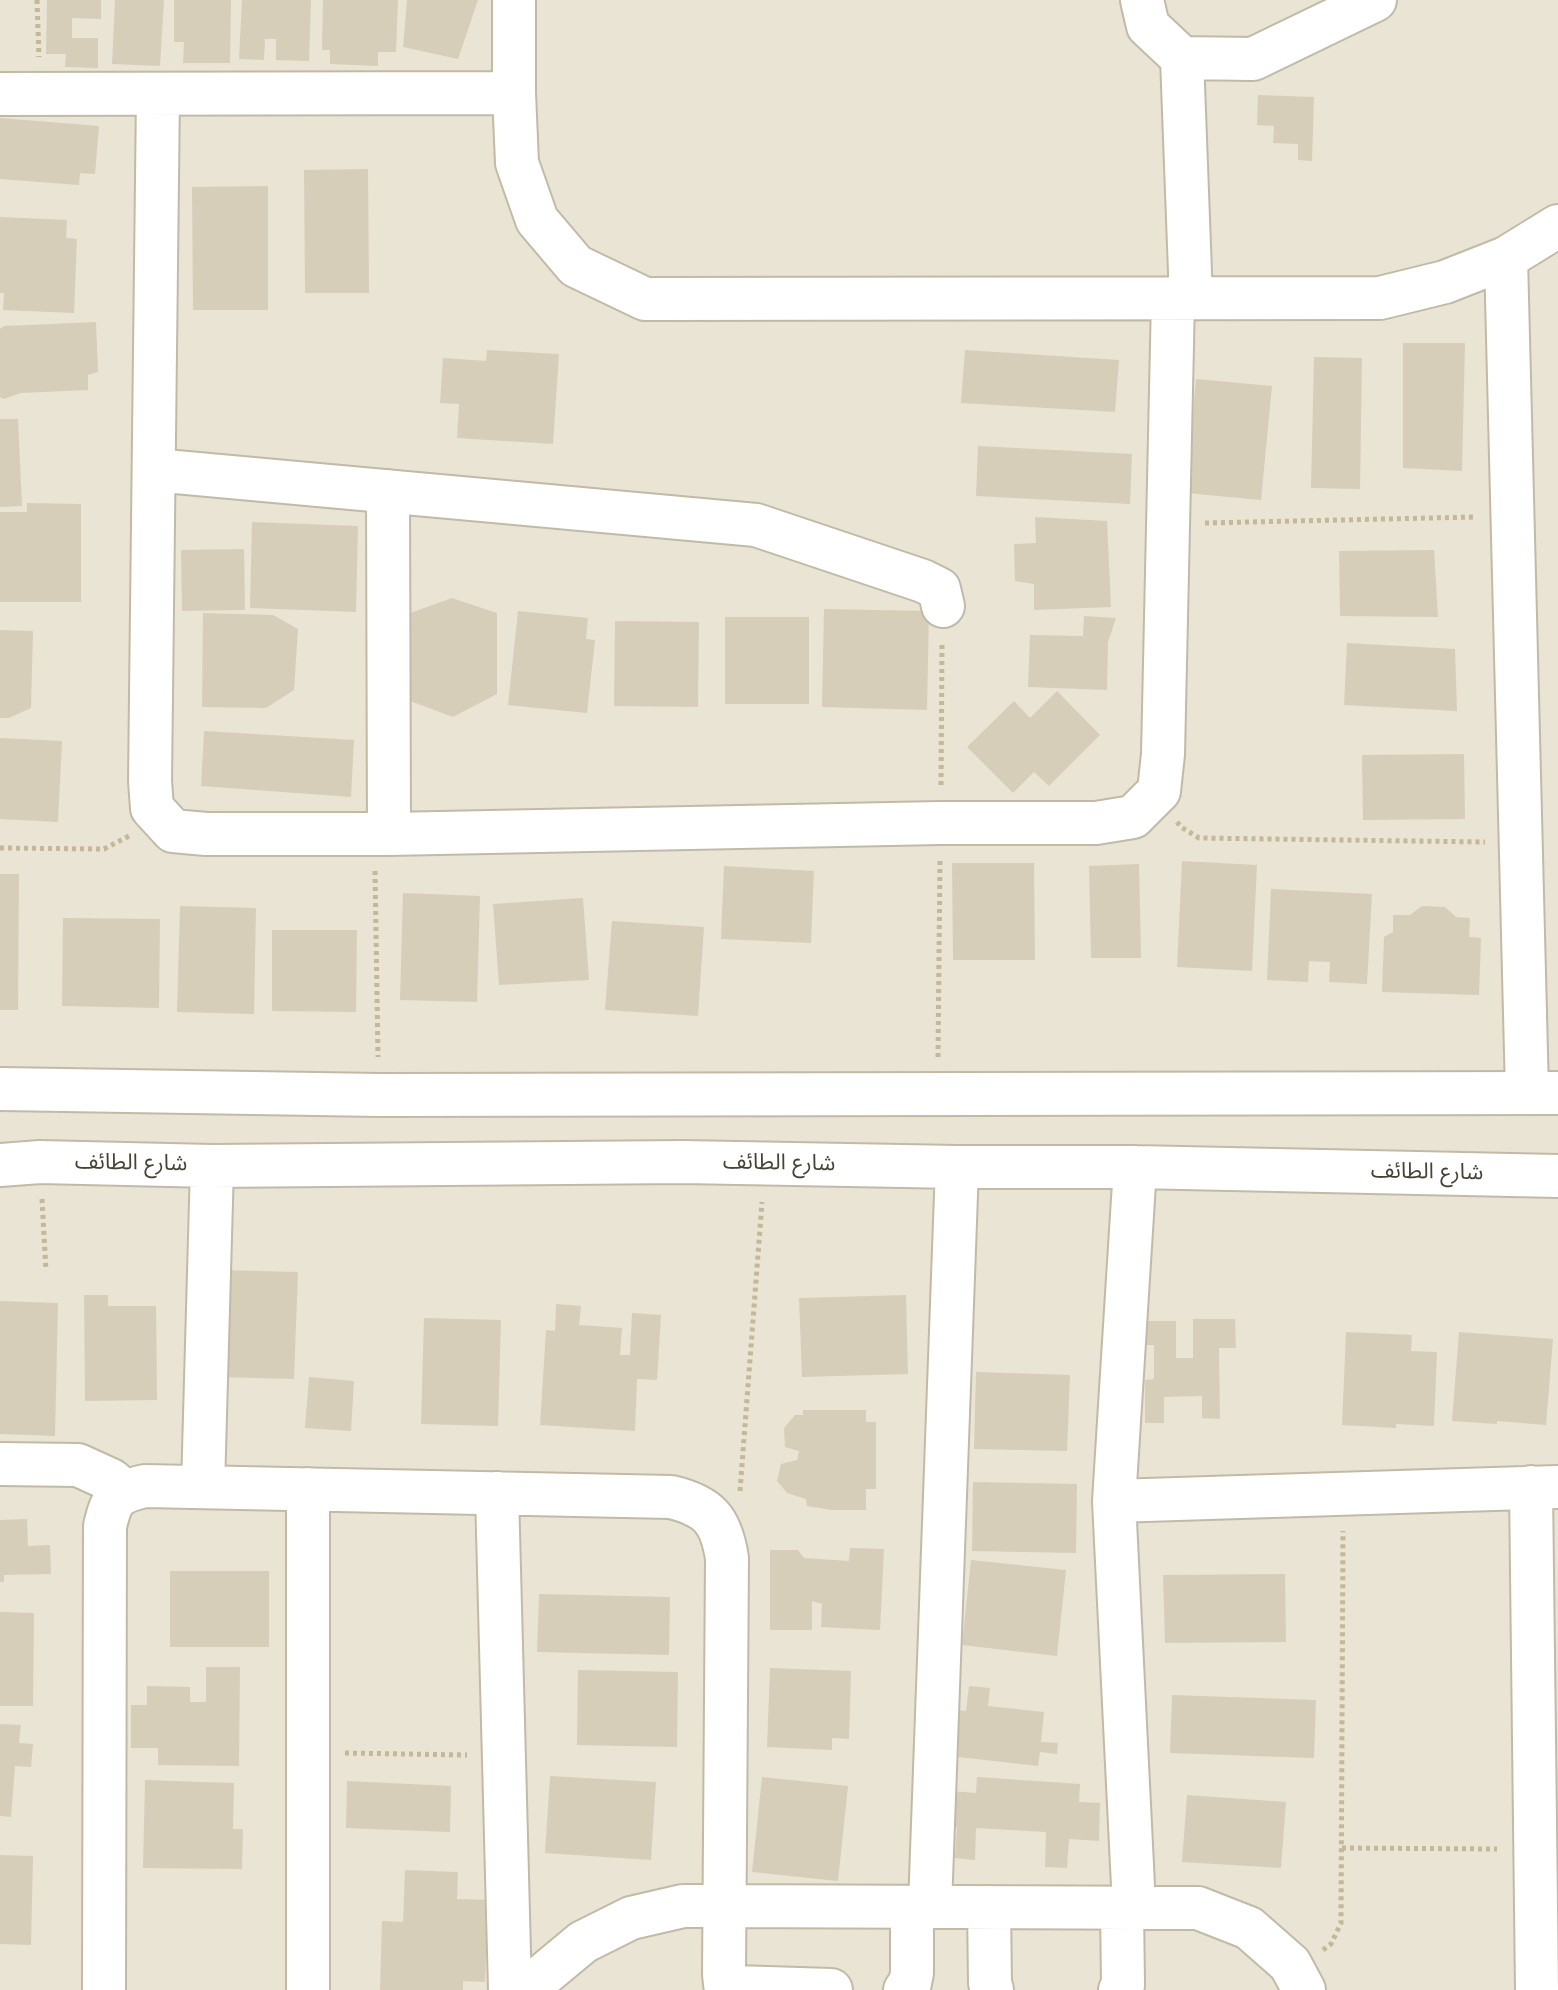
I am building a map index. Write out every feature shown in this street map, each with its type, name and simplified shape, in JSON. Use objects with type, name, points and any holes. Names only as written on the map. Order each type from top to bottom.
[{"type":"street","points":[[514,0],[517,163],[537,220],[576,266],[645,299],[1380,298],[1445,282],[1506,258],[1558,226]]},
{"type":"street","points":[[1142,0],[1148,26],[1182,58],[1253,59],[1375,0]]},
{"type":"street","points":[[158,94],[150,781],[152,808],[173,831],[206,834],[382,834],[925,823],[1096,823],[1133,817],[1159,791],[1163,754],[1168,524],[1182,299],[1182,58]]},
{"type":"street","points":[[20,94],[514,93]]},
{"type":"street","points":[[0,1089],[379,1095],[1542,1093],[1520,842],[1506,258]]},
{"type":"street","points":[[154,470],[756,525],[923,581],[939,589],[943,606]]},
{"type":"street","points":[[382,834],[388,491]]},
{"type":"street","points":[[682,1093],[683,1162]]},
{"type":"street","name":"شارع الطائف","points":[[20,1164],[212,1166],[683,1162],[1558,1176]]},
{"type":"street","points":[[203,1487],[212,1166]]},
{"type":"street","points":[[905,1990],[912,1973],[921,1907],[957,1167]]},
{"type":"street","points":[[1120,1990],[1123,1985],[1128,1907],[1114,1501],[1135,1167]]},
{"type":"street","points":[[0,1464],[78,1465],[111,1480],[124,1491]]},
{"type":"street","points":[[104,1990],[105,1526],[110,1506],[124,1491],[145,1486],[671,1497],[693,1502],[711,1516],[723,1536],[727,1558],[725,1984],[735,1987],[831,1990]]},
{"type":"street","points":[[1114,1501],[1545,1487],[1535,1849],[1537,1990]]},
{"type":"street","points":[[308,1489],[308,1990]]},
{"type":"street","points":[[497,1493],[510,1990]]},
{"type":"street","points":[[532,1990],[541,1977],[583,1942],[631,1918],[683,1906],[1198,1908],[1249,1928],[1297,1977]]},
{"type":"street","points":[[989,1907],[992,1990]]},
{"type":"path","points":[[20,94],[37,0]]},
{"type":"path","points":[[1168,524],[1513,516]]},
{"type":"path","points":[[1159,791],[1167,810],[1181,827],[1199,838],[1520,842]]},
{"type":"path","points":[[0,848],[104,849],[124,840],[141,826],[152,808]]},
{"type":"path","points":[[379,1095],[382,834]]},
{"type":"path","points":[[20,1164],[46,1271]]},
{"type":"path","points":[[723,1536],[734,1519],[739,1501],[765,1164]]},
{"type":"path","points":[[1297,1977],[1331,1944],[1341,1923],[1343,1494]]},
{"type":"path","points":[[308,1753],[504,1756]]},
{"type":"path","points":[[1342,1848],[1535,1849]]},
{"type":"shaded area","points":[[0,0],[1558,0],[1558,1990],[0,1990]]},
{"type":"building","points":[[47,0],[101,0],[101,19],[72,18],[72,38],[98,38],[98,68],[65,67],[66,54],[46,54]]},
{"type":"building","points":[[115,0],[164,0],[160,66],[112,64]]},
{"type":"building","points":[[174,0],[231,0],[230,63],[183,63],[184,42],[174,42]]},
{"type":"building","points":[[242,0],[311,0],[309,61],[276,60],[276,39],[265,39],[264,60],[239,59]]},
{"type":"building","points":[[323,0],[398,0],[396,52],[378,52],[378,66],[330,64],[330,50],[322,50]]},
{"type":"building","points":[[407,0],[478,0],[458,59],[403,47]]},
{"type":"building","points":[[1258,95],[1314,97],[1312,161],[1298,160],[1298,144],[1273,143],[1274,126],[1257,125]]},
{"type":"building","points":[[0,118],[99,126],[95,174],[80,173],[79,185],[0,179]]},
{"type":"building","points":[[368,169],[369,293],[305,293],[304,170]]},
{"type":"building","points":[[268,186],[268,310],[193,310],[192,187]]},
{"type":"building","points":[[0,217],[67,220],[66,238],[77,239],[74,313],[3,310],[4,293],[0,293]]},
{"type":"building","points":[[96,322],[98,372],[88,375],[88,390],[0,397],[0,329],[4,326]]},
{"type":"building","points":[[1403,343],[1465,343],[1462,471],[1403,468]]},
{"type":"building","points":[[487,350],[559,354],[553,444],[457,438],[459,404],[440,403],[443,358],[486,361]]},
{"type":"building","points":[[965,350],[1119,360],[1115,412],[961,403]]},
{"type":"building","points":[[1314,357],[1362,358],[1360,489],[1311,488]]},
{"type":"building","points":[[1196,379],[1272,386],[1261,500],[1186,493]]},
{"type":"building","points":[[0,419],[18,419],[22,506],[0,507]]},
{"type":"building","points":[[978,446],[1132,454],[1130,504],[976,496]]},
{"type":"building","points":[[27,503],[81,504],[81,602],[0,602],[0,512],[27,512]]},
{"type":"building","points":[[1035,517],[1107,521],[1111,607],[1034,610],[1034,584],[1015,581],[1014,544],[1036,543]]},
{"type":"building","points":[[252,522],[358,526],[356,612],[250,608]]},
{"type":"building","points":[[244,549],[245,610],[182,611],[181,550]]},
{"type":"building","points":[[1434,550],[1438,617],[1340,616],[1339,551]]},
{"type":"building","points":[[452,598],[497,613],[497,694],[453,717],[405,699],[402,616]]},
{"type":"building","points":[[824,609],[929,611],[927,710],[822,707]]},
{"type":"building","points":[[518,611],[588,618],[586,639],[595,640],[587,713],[508,705]]},
{"type":"building","points":[[203,613],[273,615],[298,629],[294,690],[266,708],[202,707]]},
{"type":"building","points":[[1084,616],[1116,618],[1108,642],[1107,690],[1028,687],[1030,635],[1083,636]]},
{"type":"building","points":[[725,617],[809,617],[809,704],[725,704]]},
{"type":"building","points":[[615,621],[699,622],[698,707],[614,706]]},
{"type":"building","points":[[0,630],[33,631],[31,708],[9,718],[0,718]]},
{"type":"building","points":[[1347,643],[1455,649],[1457,711],[1344,705]]},
{"type":"building","points":[[1057,691],[1100,735],[1049,786],[1034,772],[1013,793],[967,747],[1014,701],[1030,718]]},
{"type":"building","points":[[204,731],[354,740],[351,797],[201,786]]},
{"type":"building","points":[[0,738],[62,741],[58,822],[0,819]]},
{"type":"building","points":[[1464,754],[1465,819],[1363,820],[1362,755]]},
{"type":"building","points":[[1182,861],[1257,865],[1252,971],[1177,967]]},
{"type":"building","points":[[952,863],[1034,863],[1035,960],[953,960]]},
{"type":"building","points":[[1139,864],[1141,958],[1091,958],[1089,866]]},
{"type":"building","points":[[724,866],[814,871],[811,943],[721,939]]},
{"type":"building","points":[[0,874],[19,874],[18,1010],[0,1010]]},
{"type":"building","points":[[1271,889],[1372,894],[1367,984],[1329,982],[1330,962],[1309,961],[1308,982],[1267,980]]},
{"type":"building","points":[[403,893],[480,896],[477,1002],[400,1000]]},
{"type":"building","points":[[583,898],[589,980],[499,985],[493,904]]},
{"type":"building","points":[[180,906],[256,908],[254,1014],[177,1012]]},
{"type":"building","points":[[1422,906],[1445,907],[1456,917],[1470,918],[1469,937],[1481,938],[1479,995],[1382,992],[1384,937],[1393,932],[1393,915],[1410,915]]},
{"type":"building","points":[[63,918],[160,919],[159,1008],[62,1006]]},
{"type":"building","points":[[612,921],[704,927],[698,1016],[605,1010]]},
{"type":"building","points":[[272,930],[357,930],[356,1012],[272,1011]]},
{"type":"building","points":[[220,1270],[298,1272],[294,1379],[218,1377]]},
{"type":"building","points":[[84,1295],[108,1295],[108,1306],[156,1306],[157,1400],[85,1401]]},
{"type":"building","points":[[906,1295],[908,1374],[802,1377],[799,1298]]},
{"type":"building","points":[[0,1301],[58,1303],[55,1436],[0,1434]]},
{"type":"building","points":[[556,1304],[581,1306],[579,1325],[622,1328],[620,1355],[630,1355],[632,1313],[661,1315],[657,1380],[637,1379],[635,1431],[540,1425],[546,1330],[555,1331]]},
{"type":"building","points":[[424,1318],[501,1320],[498,1426],[421,1424]]},
{"type":"building","points":[[1193,1319],[1235,1319],[1236,1348],[1219,1348],[1220,1419],[1202,1418],[1202,1396],[1164,1397],[1164,1423],[1145,1423],[1145,1380],[1154,1379],[1154,1345],[1139,1345],[1139,1321],[1176,1321],[1176,1358],[1193,1358]]},
{"type":"building","points":[[1346,1332],[1412,1335],[1411,1351],[1437,1352],[1434,1426],[1396,1424],[1396,1428],[1342,1425]]},
{"type":"building","points":[[1459,1332],[1553,1339],[1546,1425],[1452,1421]]},
{"type":"building","points":[[976,1372],[1070,1375],[1067,1451],[974,1449]]},
{"type":"building","points":[[309,1377],[354,1381],[351,1431],[305,1428]]},
{"type":"building","points":[[803,1410],[866,1410],[866,1422],[876,1422],[876,1489],[866,1489],[866,1510],[807,1506],[806,1499],[787,1493],[777,1481],[781,1464],[797,1460],[799,1451],[785,1447],[784,1428],[795,1415],[803,1415]]},
{"type":"building","points":[[973,1482],[1077,1484],[1076,1553],[972,1551]]},
{"type":"building","points":[[27,1519],[28,1546],[50,1545],[51,1574],[4,1575],[4,1582],[0,1582],[0,1520]]},
{"type":"building","points":[[850,1548],[884,1549],[880,1630],[821,1627],[822,1604],[812,1601],[812,1630],[770,1630],[770,1550],[798,1550],[804,1558],[849,1561]]},
{"type":"building","points":[[971,1560],[1066,1570],[1057,1656],[962,1645]]},
{"type":"building","points":[[170,1571],[269,1571],[269,1647],[170,1647]]},
{"type":"building","points":[[1285,1574],[1286,1642],[1165,1643],[1163,1575]]},
{"type":"building","points":[[539,1594],[670,1597],[669,1655],[537,1652]]},
{"type":"building","points":[[0,1612],[34,1613],[33,1706],[0,1706]]},
{"type":"building","points":[[206,1667],[240,1667],[239,1766],[158,1765],[158,1748],[131,1748],[131,1705],[147,1705],[147,1686],[190,1687],[190,1702],[206,1702]]},
{"type":"building","points":[[770,1668],[851,1671],[849,1739],[832,1738],[832,1750],[767,1747]]},
{"type":"building","points":[[578,1670],[678,1672],[677,1747],[577,1745]]},
{"type":"building","points":[[969,1686],[990,1688],[988,1706],[1044,1712],[1041,1742],[1058,1743],[1057,1754],[1040,1752],[1038,1766],[958,1757],[959,1747],[952,1746],[957,1710],[966,1711]]},
{"type":"building","points":[[1172,1695],[1316,1700],[1314,1758],[1170,1753]]},
{"type":"building","points":[[0,1724],[21,1725],[19,1743],[33,1744],[31,1767],[15,1766],[11,1817],[0,1816]]},
{"type":"building","points":[[550,1776],[656,1782],[651,1860],[545,1853]]},
{"type":"building","points":[[762,1777],[848,1786],[838,1881],[752,1872]]},
{"type":"building","points":[[977,1777],[1080,1784],[1079,1802],[1100,1803],[1099,1841],[1069,1839],[1067,1868],[1045,1867],[1046,1832],[976,1828],[975,1860],[955,1858],[957,1827],[950,1832],[952,1791],[976,1793]]},
{"type":"building","points":[[145,1780],[234,1783],[233,1829],[243,1829],[242,1869],[143,1868]]},
{"type":"building","points":[[347,1781],[451,1786],[450,1832],[346,1828]]},
{"type":"building","points":[[1187,1795],[1286,1802],[1281,1868],[1182,1862]]},
{"type":"building","points":[[0,1855],[33,1856],[31,1945],[0,1944]]},
{"type":"building","points":[[405,1870],[458,1872],[457,1899],[488,1900],[485,1982],[463,1981],[463,1990],[380,1990],[382,1921],[403,1922]]}]
